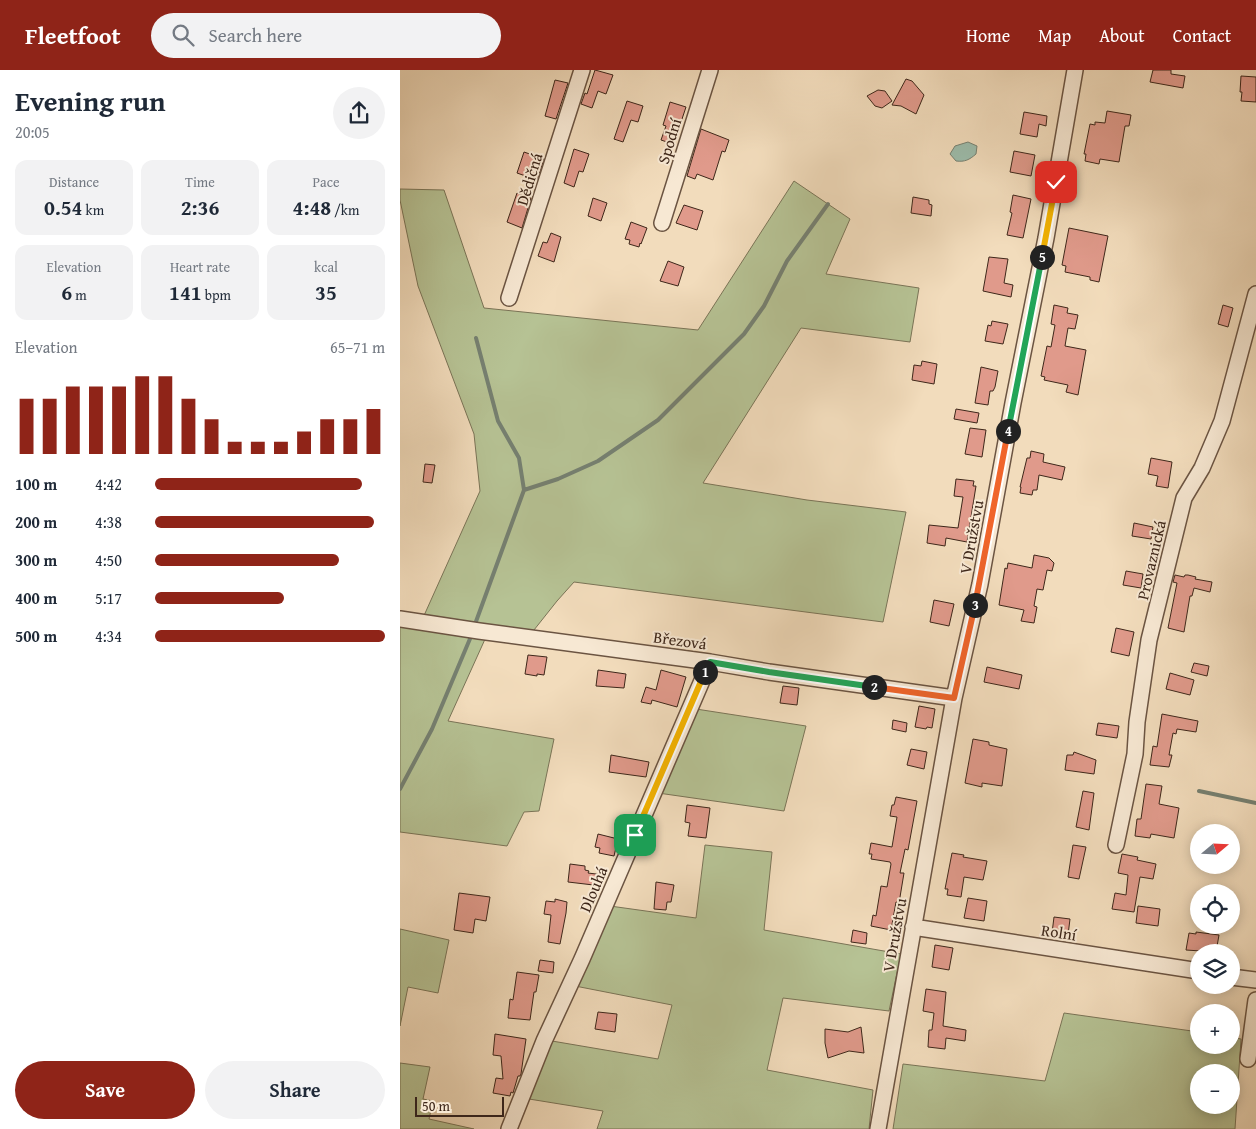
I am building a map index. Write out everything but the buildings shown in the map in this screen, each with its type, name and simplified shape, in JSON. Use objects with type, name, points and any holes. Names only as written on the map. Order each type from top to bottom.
[{"type":"street","name":"Dědičná","points":[[509,298],[582,70]]},
{"type":"street","name":"Spodní","points":[[662,223],[710,70]]},
{"type":"street","name":"V Družstvu","points":[[878,1129],[954,698],[980,584],[1076,70]]},
{"type":"street","name":"Provaznická","points":[[1116,845],[1135,754],[1137,722],[1149,640],[1184,498],[1202,468],[1222,421],[1256,294]]},
{"type":"street","name":"Březová","points":[[400,619],[954,698]]},
{"type":"street","name":"Dlouhá","points":[[509,1129],[544,1041],[582,960],[710,662]]},
{"type":"street","name":"Rolní","points":[[913,927],[1190,971]]},
{"type":"street","points":[[1240,977],[1256,980]]},
{"type":"street","points":[[1248,1059],[1256,1000]]},
{"type":"shaded area","points":[[968,142],[977,146],[976,154],[967,160],[956,161],[950,154],[955,146]]},
{"type":"shaded area","points":[[794,181],[850,219],[826,274],[919,288],[910,342],[801,328],[703,483],[807,500],[906,512],[883,622],[574,582],[530,635],[422,620],[480,491],[474,434],[418,286],[400,200],[400,189],[444,190],[484,308],[698,330]]},
{"type":"shaded area","points":[[400,621],[486,637],[448,721],[554,739],[539,811],[524,812],[507,846],[400,832]]},
{"type":"shaded area","points":[[696,709],[806,726],[784,811],[658,793]]},
{"type":"shaded area","points":[[705,845],[772,852],[764,930],[901,954],[889,1011],[783,998],[767,1070],[873,1090],[869,1129],[597,1129],[603,1111],[529,1099],[552,1041],[658,1059],[672,1005],[575,986],[610,906],[696,918]]},
{"type":"shaded area","points":[[400,929],[449,940],[438,993],[408,987],[400,1026]]},
{"type":"shaded area","points":[[1064,1013],[1190,1031],[1190,1054],[1240,1054],[1239,1064],[1190,1064],[1190,1114],[1236,1114],[1235,1129],[893,1129],[903,1064],[1045,1081]]},
{"type":"shaded area","points":[[400,1063],[430,1067],[423,1099],[433,1101],[429,1119],[474,1129],[400,1129]]},
{"type":"waterway","points":[[474,627],[524,490],[558,479],[598,461],[658,420],[744,334],[764,306],[787,261],[828,204]]},
{"type":"waterway","points":[[476,338],[498,421],[519,458],[524,490]]},
{"type":"waterway","points":[[400,789],[432,729],[472,634]]},
{"type":"waterway","points":[[1199,791],[1256,803]]},
{"type":"route","points":[[635,835],[710,662],[954,698],[980,584],[1056,182]]}]
